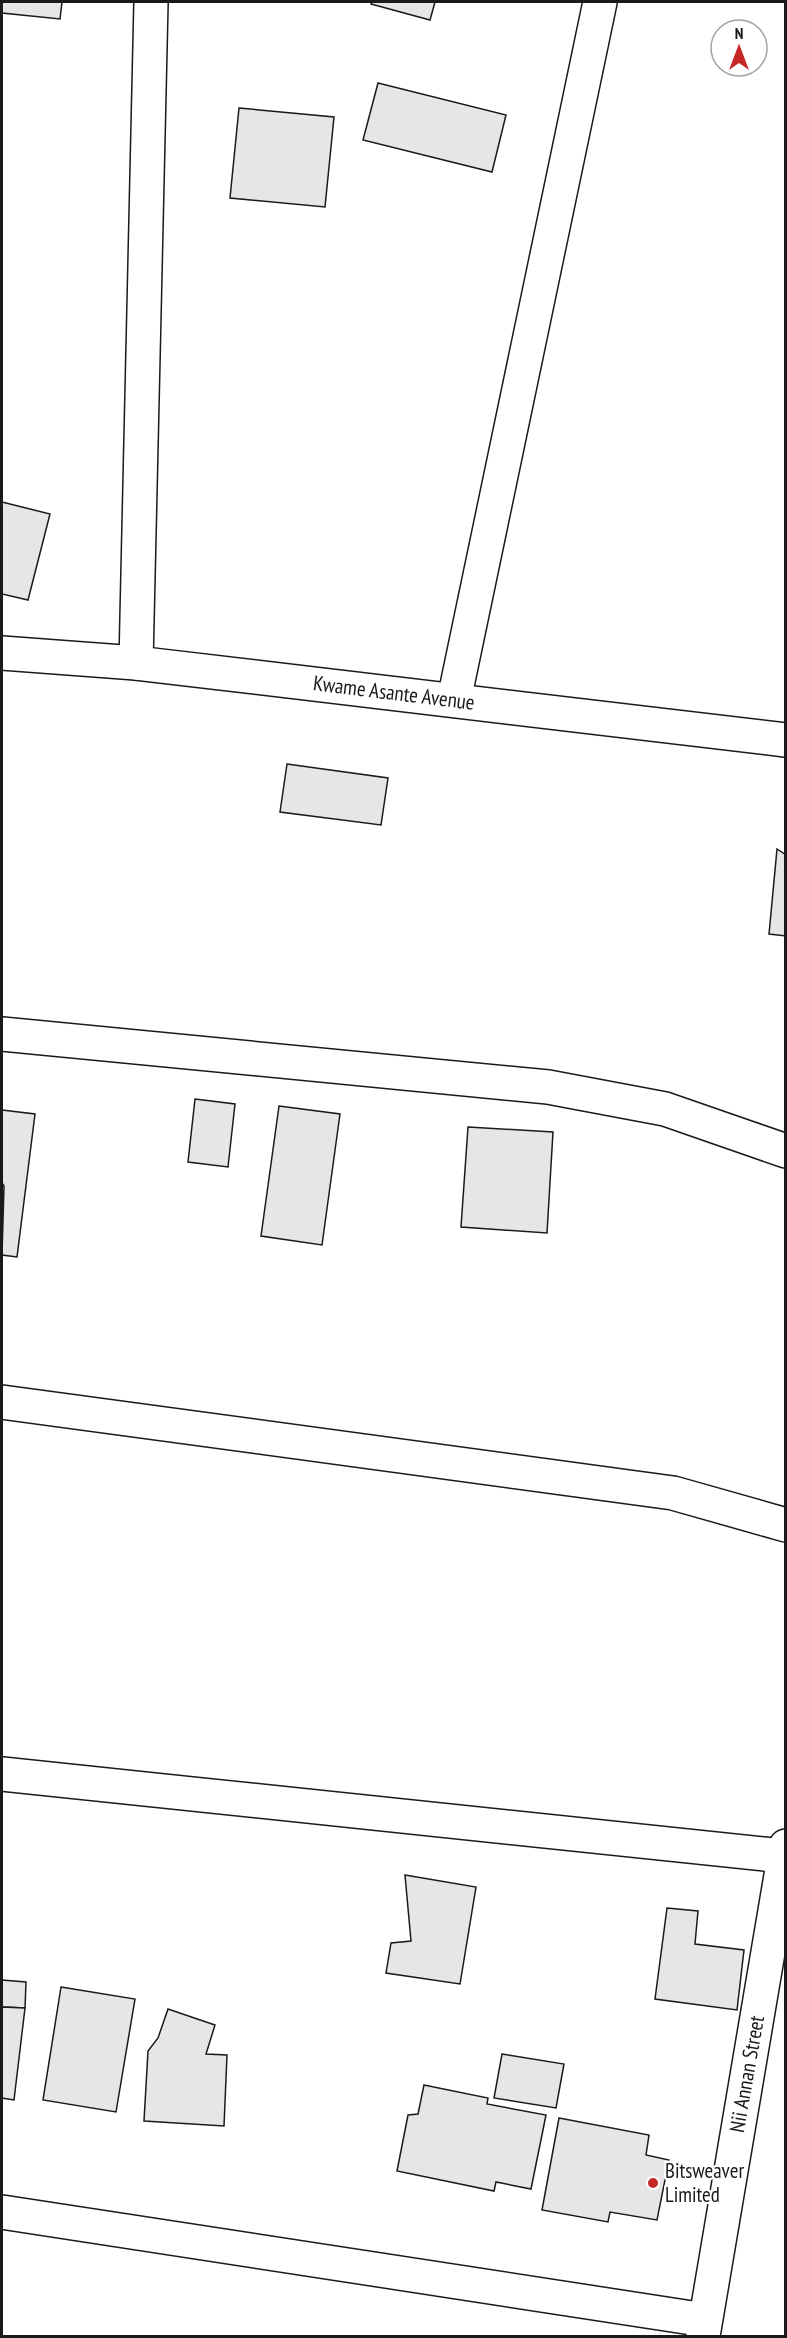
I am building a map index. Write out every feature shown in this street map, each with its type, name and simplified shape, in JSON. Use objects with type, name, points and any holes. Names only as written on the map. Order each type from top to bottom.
[{"type":"street","points":[[136,663],[151,2]]},
{"type":"street","points":[[454,700],[600,2]]},
{"type":"street","name":"Kwame Asante Avenue","points":[[2,653],[136,663],[786,740]]},
{"type":"street","points":[[2,1034],[548,1087],[665,1109],[786,1151]]},
{"type":"street","points":[[2,1402],[673,1493],[786,1525]]},
{"type":"street","points":[[2,1774],[784,1851]]},
{"type":"street","name":"Nii Annan Street","points":[[704,2328],[784,1851]]},
{"type":"street","points":[[2,2212],[704,2328]]},
{"type":"building","points":[[2,2],[62,2],[60,19],[2,13]]},
{"type":"building","points":[[372,2],[435,2],[430,20],[371,4]]},
{"type":"building","points":[[378,83],[506,115],[492,172],[363,140]]},
{"type":"building","points":[[239,108],[334,117],[325,207],[230,198]]},
{"type":"building","points":[[2,502],[50,514],[28,600],[2,594]]},
{"type":"building","points":[[287,764],[388,778],[381,825],[280,812]]},
{"type":"building","points":[[777,849],[786,855],[786,936],[769,934]]},
{"type":"building","points":[[195,1099],[235,1104],[228,1167],[188,1162]]},
{"type":"building","points":[[279,1106],[340,1114],[322,1245],[261,1236]]},
{"type":"building","points":[[2,1110],[35,1114],[17,1257],[2,1255],[4,1186],[2,1183]]},
{"type":"building","points":[[468,1127],[553,1132],[547,1233],[461,1227]]},
{"type":"building","points":[[405,1875],[476,1887],[460,1984],[386,1973],[391,1943],[411,1941]]},
{"type":"building","points":[[667,1908],[698,1911],[695,1944],[744,1950],[737,2010],[655,1999]]},
{"type":"building","points":[[2,1980],[26,1982],[25,2008],[2,2007]]},
{"type":"building","points":[[61,1987],[135,1999],[116,2112],[43,2100]]},
{"type":"building","points":[[2,2007],[25,2008],[14,2100],[2,2098]]},
{"type":"building","points":[[168,2009],[215,2025],[206,2054],[227,2055],[224,2126],[144,2121],[148,2051],[158,2038]]},
{"type":"building","points":[[502,2054],[564,2064],[556,2108],[494,2098]]},
{"type":"building","points":[[424,2085],[488,2098],[487,2104],[546,2115],[531,2189],[496,2182],[494,2191],[397,2171],[408,2115],[418,2114]]},
{"type":"building","points":[[559,2118],[649,2135],[646,2155],[669,2160],[657,2220],[610,2212],[608,2222],[542,2210]]},
{"type":"place","name":"Bitsweaver Limited","points":[[653,2183]]}]
